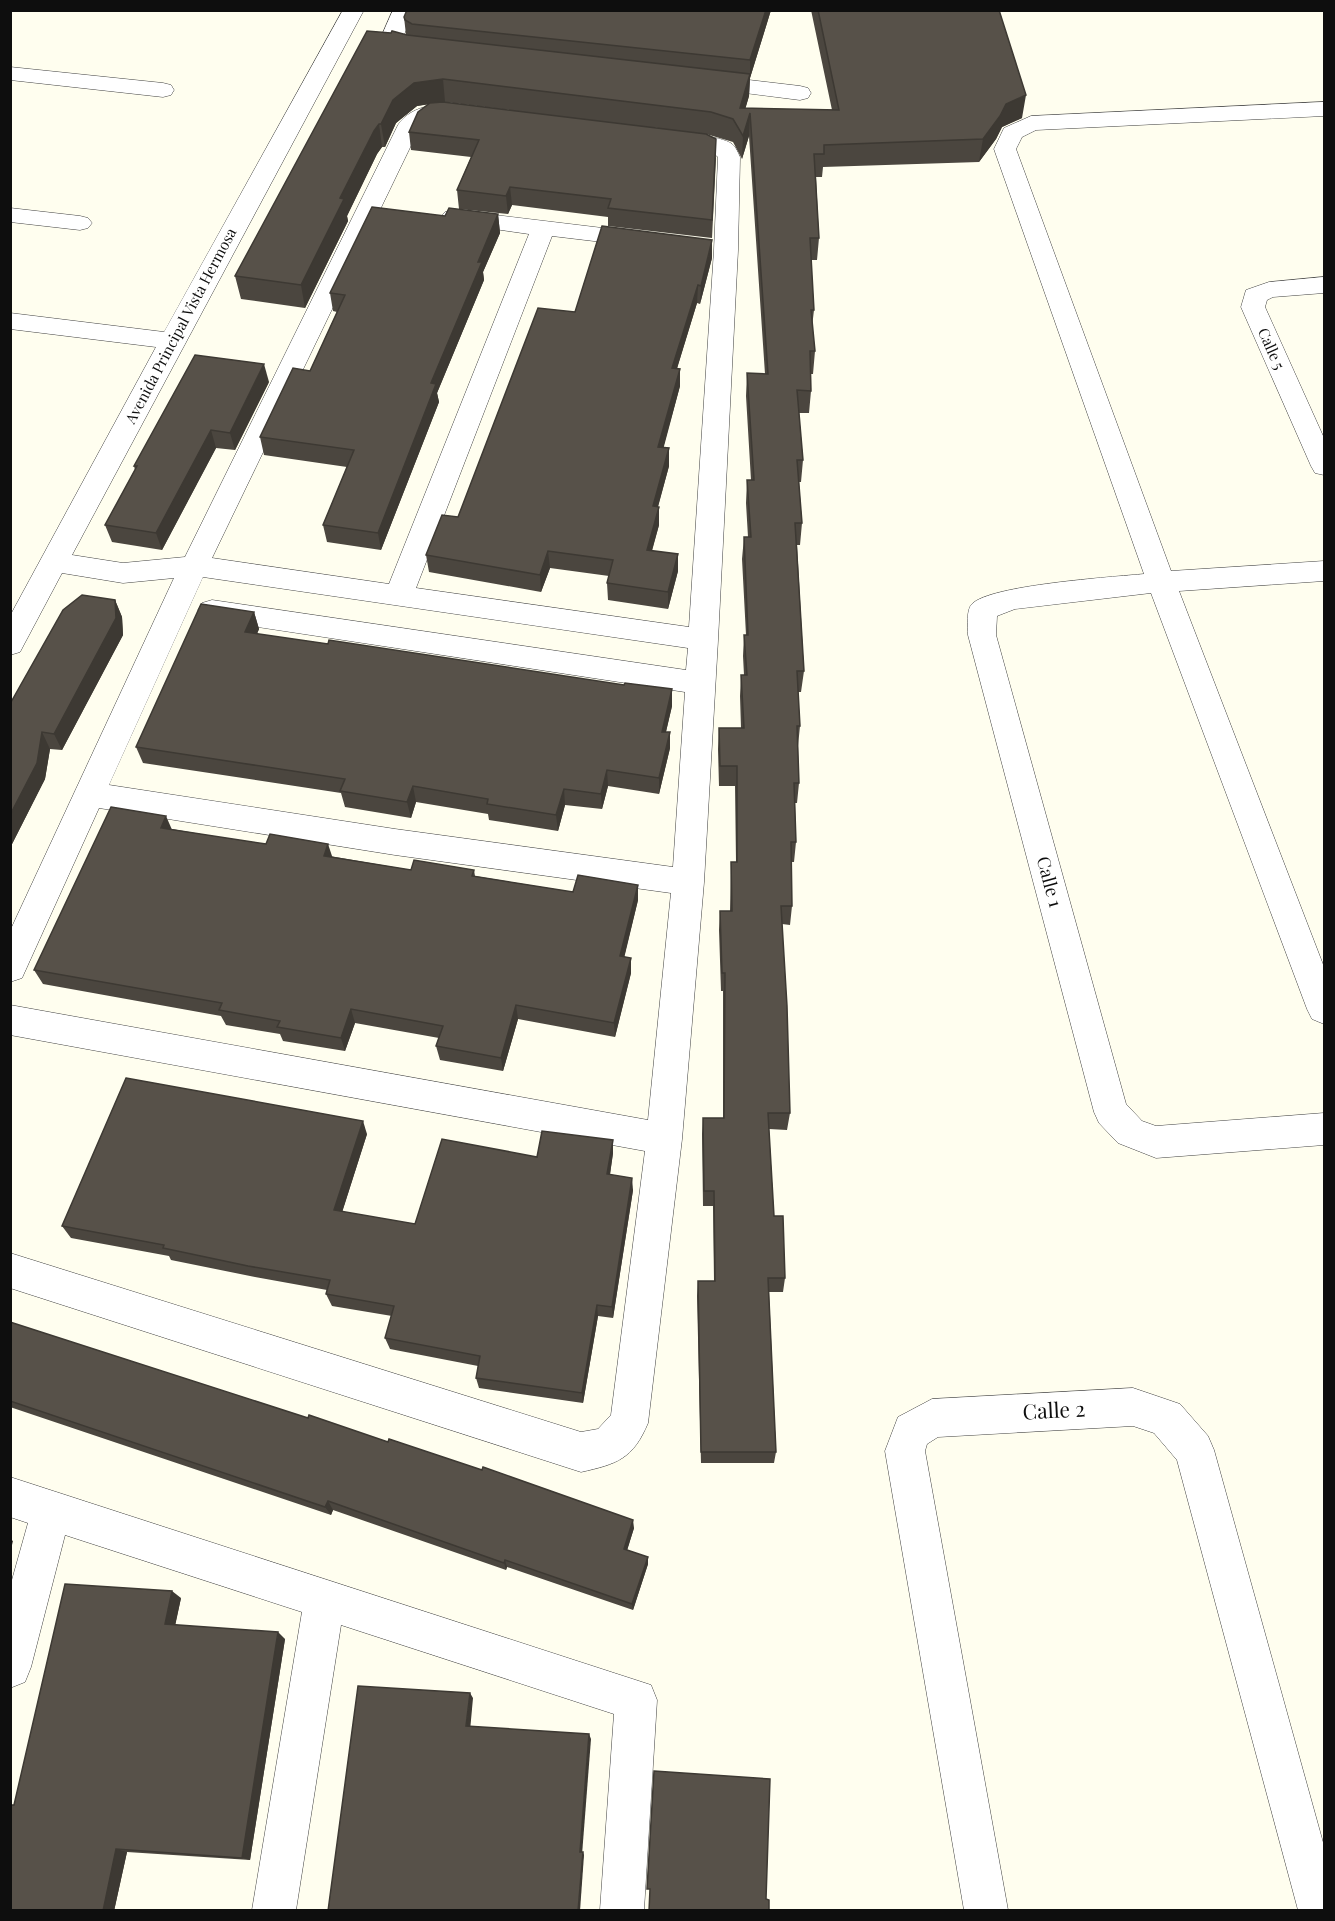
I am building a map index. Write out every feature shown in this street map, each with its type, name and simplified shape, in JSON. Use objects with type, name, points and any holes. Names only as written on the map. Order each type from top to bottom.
[{"type":"street","name":"Avenida Principal Vista Hermosa","points":[[10,644],[172,340],[354,10]]},
{"type":"street","points":[[404,10],[393,35],[396,44],[410,50],[446,54]]},
{"type":"street","points":[[10,73],[164,90]]},
{"type":"street","points":[[682,80],[800,93]]},
{"type":"street","points":[[1324,109],[1031,123],[1012,133],[1005,149],[1161,582],[1324,1009]]},
{"type":"street","points":[[10,968],[194,566],[380,208],[409,125],[425,113],[446,111],[480,115]]},
{"type":"street","points":[[10,1270],[581,1452],[609,1446],[629,1423],[664,1139],[688,882],[704,640],[716,248],[729,157],[724,149],[710,144],[641,135]]},
{"type":"street","points":[[427,214],[666,242]]},
{"type":"street","points":[[10,216],[80,223]]},
{"type":"street","points":[[399,595],[543,228]]},
{"type":"street","name":"Calle 5","points":[[1324,285],[1269,290],[1255,296],[1252,307],[1324,466]]},
{"type":"street","points":[[10,321],[172,340]]},
{"type":"street","points":[[54,562],[123,573],[194,566],[704,640]]},
{"type":"street","points":[[1161,582],[1324,571]]},
{"type":"street","points":[[123,573],[176,604],[701,683]]},
{"type":"street","name":"Calle 1","points":[[1161,582],[1012,599],[983,610],[982,635],[1111,1112],[1130,1132],[1156,1142],[1324,1129]]},
{"type":"street","points":[[91,794],[396,842],[688,882]]},
{"type":"street","points":[[10,1020],[664,1139]]},
{"type":"street","name":"Calle 2","points":[[986,1911],[905,1451],[912,1431],[932,1418],[1133,1407],[1166,1418],[1194,1450],[1320,1911]]},
{"type":"street","points":[[10,1497],[636,1700],[622,1911]]},
{"type":"street","points":[[10,1667],[51,1511]]},
{"type":"street","points":[[274,1911],[325,1598]]},
{"type":"building","points":[[407,10],[766,10],[750,60],[412,24],[405,20]]},
{"type":"building","points":[[818,10],[999,10],[1026,95],[1006,104],[983,139],[824,145],[824,154],[814,154],[819,238],[810,238],[814,310],[811,310],[815,351],[810,351],[811,391],[797,390],[803,460],[797,460],[802,523],[795,523],[804,671],[797,671],[800,726],[797,726],[799,783],[794,783],[796,842],[791,842],[792,906],[781,906],[790,1113],[768,1113],[774,1216],[783,1216],[785,1278],[768,1278],[776,1452],[701,1452],[698,1281],[715,1281],[714,1191],[704,1191],[703,1118],[724,1118],[725,973],[722,973],[720,911],[732,911],[731,862],[737,862],[737,766],[720,766],[719,728],[744,728],[741,675],[747,675],[744,635],[748,635],[744,537],[751,537],[747,480],[754,480],[747,373],[768,374],[750,113],[743,136],[733,119],[711,112],[443,79],[414,83],[393,100],[381,124],[374,131],[340,198],[344,199],[301,285],[235,276],[367,31],[391,33],[392,31],[407,35],[750,74],[740,108],[839,110]]},
{"type":"building","points":[[443,102],[706,134],[716,139],[712,220],[608,208],[611,199],[510,187],[506,196],[457,190],[479,140],[409,132],[418,112],[430,103]]},
{"type":"building","points":[[372,207],[445,216],[449,208],[498,214],[478,262],[482,262],[431,383],[436,384],[378,533],[323,525],[354,450],[260,437],[293,368],[310,371],[345,295],[330,293]]},
{"type":"building","points":[[602,226],[712,240],[701,286],[698,285],[672,368],[680,369],[658,447],[669,448],[653,506],[659,507],[647,550],[678,554],[668,592],[607,583],[613,560],[548,551],[540,575],[426,555],[442,515],[458,517],[538,308],[575,312]]},
{"type":"building","points":[[195,355],[264,364],[230,433],[211,430],[156,533],[105,525],[137,466],[134,466]]},
{"type":"building","points":[[82,595],[115,600],[116,618],[54,734],[42,732],[37,763],[10,815],[10,704],[63,610]]},
{"type":"building","points":[[201,604],[254,612],[245,632],[328,644],[329,640],[624,685],[625,683],[672,689],[662,732],[670,732],[659,778],[607,770],[601,794],[564,789],[556,815],[487,804],[488,799],[413,786],[407,802],[340,791],[345,779],[136,747]]},
{"type":"building","points":[[111,807],[166,816],[161,828],[266,844],[270,834],[328,844],[324,856],[411,870],[414,860],[474,870],[472,876],[573,892],[578,875],[638,885],[620,956],[631,958],[614,1023],[516,1005],[501,1058],[436,1046],[443,1026],[351,1009],[341,1038],[277,1027],[280,1021],[219,1010],[222,1003],[34,970]]},
{"type":"building","points":[[126,1078],[363,1121],[334,1210],[415,1224],[442,1139],[537,1157],[542,1131],[613,1140],[607,1174],[632,1178],[612,1307],[597,1305],[582,1393],[476,1378],[480,1356],[385,1338],[394,1306],[326,1294],[330,1280],[248,1266],[163,1248],[164,1245],[62,1226]]},
{"type":"building","points":[[10,1322],[308,1418],[309,1415],[482,1470],[483,1467],[633,1520],[624,1549],[648,1557],[632,1604],[505,1560],[504,1563],[328,1501],[325,1507],[10,1401]]},
{"type":"building","points":[[65,1584],[172,1591],[165,1624],[278,1632],[242,1858],[116,1849],[103,1911],[10,1911],[10,1805],[14,1805]]},
{"type":"building","points":[[358,1686],[470,1693],[466,1726],[589,1734],[578,1911],[328,1911]]},
{"type":"building","points":[[654,1771],[770,1779],[766,1899],[769,1900],[769,1911],[649,1911],[650,1889],[647,1889]]}]
